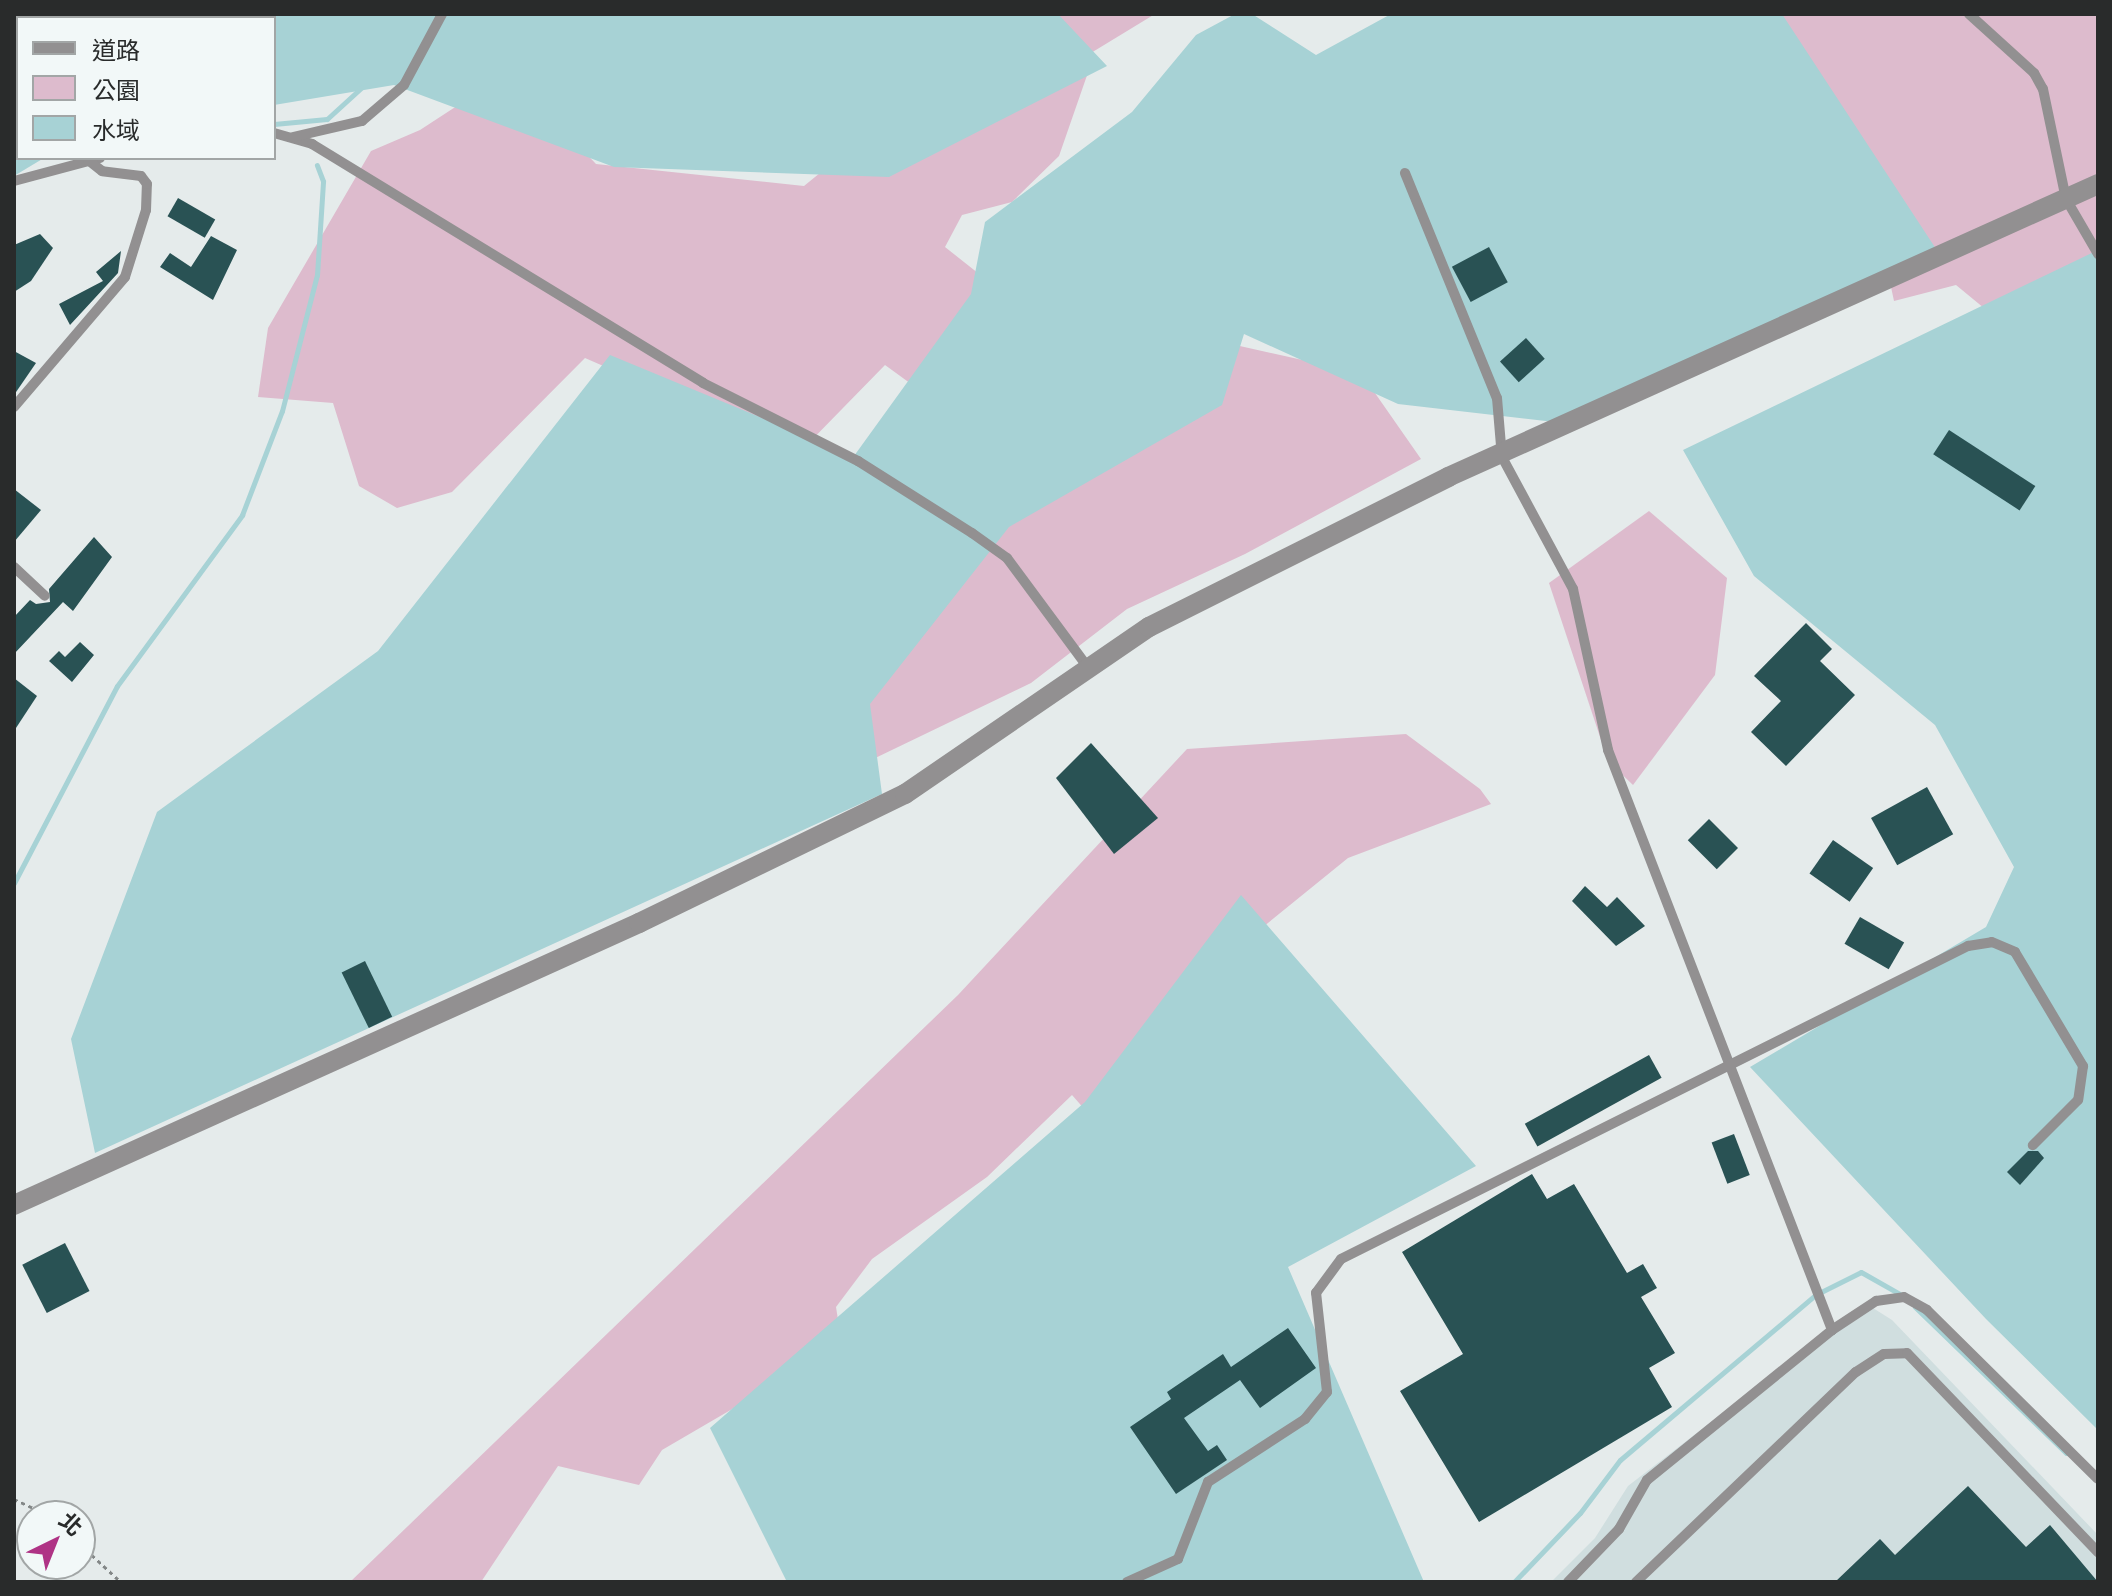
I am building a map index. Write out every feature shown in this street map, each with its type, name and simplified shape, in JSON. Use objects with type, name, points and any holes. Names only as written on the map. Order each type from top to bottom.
[{"type":"street","points":[[14,1205],[639,923],[905,794],[1087,666],[1163,620],[1448,477],[1502,457],[2098,184]]},
{"type":"lane","points":[[293,137],[362,121],[404,85],[442,14]]},
{"type":"lane","points":[[1969,14],[2034,73],[2043,89],[2066,199],[2098,254]]},
{"type":"lane","points":[[276,133],[293,137],[703,383],[858,461],[972,533],[1007,558],[1087,666]]},
{"type":"lane","points":[[14,181],[90,160]]},
{"type":"lane","points":[[14,407],[125,277],[138,237],[147,184],[141,176],[102,171],[95,160]]},
{"type":"lane","points":[[1405,173],[1497,398],[1502,457],[1573,589],[1608,750],[1728,1068],[1832,1330]]},
{"type":"lane","points":[[14,567],[45,596]]},
{"type":"lane","points":[[1127,1582],[1178,1559],[1208,1482],[1305,1419],[1327,1392],[1316,1293],[1341,1259],[1968,946],[1992,942],[2015,952],[2083,1066],[2078,1100],[2033,1145]]},
{"type":"lane","points":[[1568,1582],[1619,1529],[1647,1480],[1832,1330],[1876,1301],[1904,1297],[1915,1303],[2098,1479]]},
{"type":"lane","points":[[1636,1582],[1856,1372],[1884,1354],[1907,1353],[2098,1552]]},
{"type":"path","points":[[96,1559],[121,1582]]},
{"type":"shaded area","points":[[1865,1303],[1892,1320],[2098,1535],[2098,1582],[1551,1582],[1595,1538],[1628,1486]]},
{"type":"green space","points":[[1046,14],[1155,14],[1086,56],[1092,61],[1059,156],[1012,202],[962,215],[945,247],[1118,384],[1222,342],[1361,373],[1421,459],[1245,554],[1127,609],[1031,683],[840,775],[871,651],[1002,450],[885,365],[800,452],[585,358],[452,492],[397,508],[359,486],[333,403],[258,397],[268,328],[371,151],[420,130],[509,72],[596,164],[804,186],[956,62]]},
{"type":"green space","points":[[1746,14],[2098,14],[2098,402],[1956,285],[1894,301],[1884,254]]},
{"type":"green space","points":[[1649,511],[1727,578],[1715,675],[1633,785],[1608,761],[1549,583]]},
{"type":"green space","points":[[1406,734],[1480,789],[1491,804],[1348,858],[1221,961],[1108,1136],[1072,1095],[987,1177],[872,1259],[836,1307],[842,1345],[662,1450],[639,1485],[558,1466],[481,1582],[350,1582],[958,995],[1187,749]]},
{"type":"water","points":[[14,14],[1058,14],[1107,66],[889,177],[614,167],[394,85],[276,105],[276,16],[16,16],[16,160],[41,160],[14,176]]},
{"type":"water","points":[[1235,14],[1252,14],[1316,55],[1391,14],[1782,14],[1940,255],[1563,423],[1398,404],[1244,334],[1222,405],[1009,527],[870,704],[882,794],[95,1153],[71,1039],[157,812],[378,651],[610,355],[854,456],[971,294],[985,222],[1132,112],[1196,35]]},
{"type":"water","points":[[2098,250],[2098,1430],[1986,1319],[1750,1067],[1986,927],[2014,867],[1935,725],[1754,576],[1683,450]]},
{"type":"water","points":[[1241,895],[1476,1166],[1288,1267],[1424,1582],[787,1582],[710,1428],[1085,1102]]},
{"type":"building","points":[[178,198],[215,220],[205,238],[168,216]]},
{"type":"building","points":[[40,234],[53,248],[31,281],[14,292],[14,245]]},
{"type":"building","points":[[211,236],[237,250],[213,300],[160,267],[170,253],[191,267]]},
{"type":"building","points":[[1489,247],[1508,282],[1471,302],[1452,267]]},
{"type":"building","points":[[121,251],[118,273],[70,325],[59,304],[103,281],[96,272]]},
{"type":"building","points":[[1526,338],[1545,359],[1519,382],[1500,361]]},
{"type":"building","points":[[14,351],[36,363],[14,395]]},
{"type":"building","points":[[1949,430],[2035,486],[2020,510],[1933,454]]},
{"type":"building","points":[[14,489],[41,510],[14,542]]},
{"type":"building","points":[[94,537],[112,557],[73,611],[63,602],[14,654],[14,617],[30,600],[36,604],[50,602],[49,589]]},
{"type":"building","points":[[1806,623],[1832,649],[1820,661],[1855,695],[1786,766],[1751,732],[1781,701],[1754,676]]},
{"type":"building","points":[[80,642],[94,655],[72,682],[49,661],[59,651],[65,657]]},
{"type":"building","points":[[14,678],[37,696],[14,731]]},
{"type":"building","points":[[1091,743],[1158,818],[1114,854],[1056,778]]},
{"type":"building","points":[[1927,787],[1953,834],[1897,865],[1871,818]]},
{"type":"building","points":[[1709,819],[1738,848],[1717,869],[1688,840]]},
{"type":"building","points":[[1833,840],[1873,868],[1850,902],[1809,874]]},
{"type":"building","points":[[1585,886],[1607,907],[1617,897],[1645,926],[1616,946],[1572,901]]},
{"type":"building","points":[[1860,917],[1904,943],[1889,969],[1844,944]]},
{"type":"building","points":[[365,961],[392,1017],[369,1028],[342,972]]},
{"type":"building","points":[[1649,1055],[1662,1078],[1537,1147],[1525,1124]]},
{"type":"building","points":[[1734,1134],[1750,1175],[1727,1184],[1712,1143]]},
{"type":"building","points":[[2028,1151],[2038,1151],[2044,1158],[2020,1185],[2007,1172]]},
{"type":"building","points":[[1532,1174],[1547,1199],[1574,1184],[1627,1273],[1643,1264],[1657,1288],[1641,1297],[1675,1353],[1649,1368],[1672,1407],[1479,1522],[1400,1391],[1463,1354],[1402,1252]]},
{"type":"building","points":[[65,1243],[90,1291],[47,1313],[22,1265]]},
{"type":"building","points":[[1288,1328],[1316,1368],[1260,1408],[1240,1380],[1184,1418],[1208,1451],[1217,1445],[1227,1460],[1176,1494],[1130,1427],[1171,1399],[1167,1392],[1223,1354],[1231,1367]]},
{"type":"building","points":[[1968,1486],[2026,1547],[2050,1525],[2098,1582],[1835,1582],[1880,1539],[1895,1555]]},
{"type":"waterway","points":[[276,124],[327,119],[361,88]]},
{"type":"waterway","points":[[14,883],[117,686],[242,515],[282,411],[317,275],[323,181],[317,165]]},
{"type":"waterway","points":[[1514,1582],[1580,1513],[1620,1460],[1815,1295],[1861,1272],[1905,1297]]},
{"type":"waterway","points":[[1915,1307],[2066,1453]]}]
